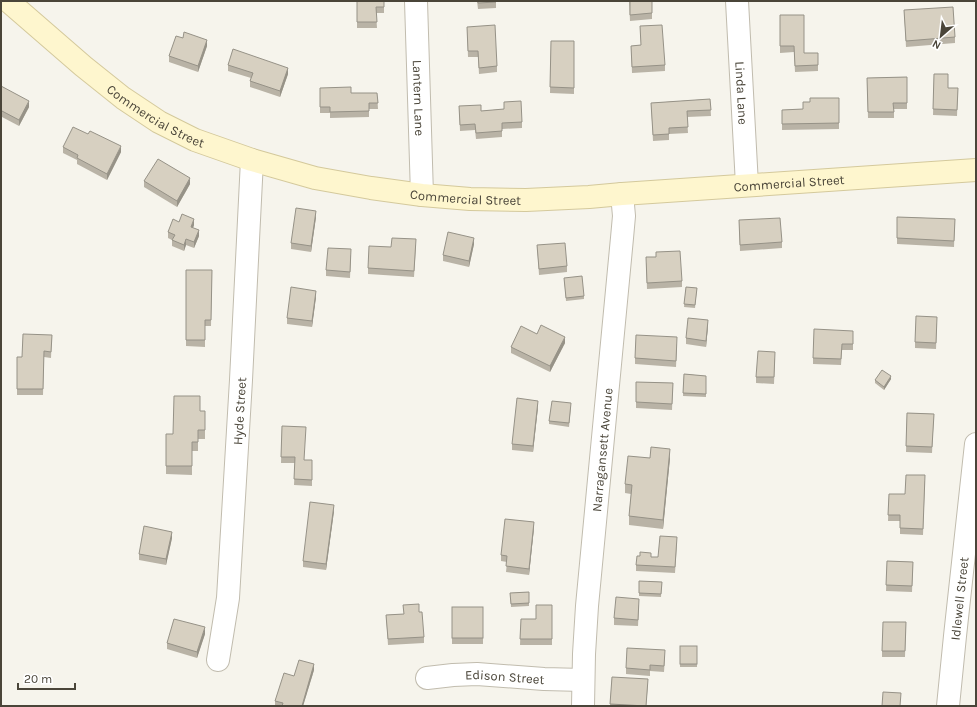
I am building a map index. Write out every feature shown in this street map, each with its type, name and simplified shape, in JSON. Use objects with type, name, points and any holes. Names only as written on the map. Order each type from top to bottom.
[{"type":"main road","name":"Commercial Street","points":[[13,3],[89,71],[123,98],[159,122],[194,140],[252,160],[315,178],[371,188],[422,195],[470,199],[526,200],[976,170]]},
{"type":"street","name":"Lantern Lane","points":[[416,1],[422,195]]},
{"type":"street","name":"Linda Lane","points":[[737,1],[748,185]]},
{"type":"street","name":"Hyde Street","points":[[218,660],[228,598],[241,387],[252,160]]},
{"type":"street","name":"Narragansett Avenue","points":[[583,706],[585,630],[624,216],[622,194]]},
{"type":"street","name":"Idlewell Street","points":[[948,706],[967,613],[976,444]]},
{"type":"street","name":"Edison Street","points":[[427,678],[477,674],[544,679],[583,680]]},
{"type":"building","points":[[357,1],[384,1],[384,7],[376,7],[377,22],[357,22]]},
{"type":"building","points":[[478,1],[496,1],[496,2],[478,3]]},
{"type":"building","points":[[630,1],[652,1],[652,13],[630,15]]},
{"type":"building","points":[[953,7],[955,37],[906,41],[904,10]]},
{"type":"building","points":[[780,15],[804,15],[804,53],[818,53],[818,65],[795,66],[794,46],[780,46]]},
{"type":"building","points":[[495,25],[497,66],[479,68],[478,51],[468,51],[467,27]]},
{"type":"building","points":[[662,25],[665,65],[632,67],[631,46],[641,45],[640,26]]},
{"type":"building","points":[[184,32],[207,40],[198,66],[169,56],[176,36],[183,38]]},
{"type":"building","points":[[551,41],[574,41],[574,88],[550,87]]},
{"type":"building","points":[[233,49],[288,68],[280,91],[250,81],[253,73],[228,65]]},
{"type":"building","points":[[934,74],[948,74],[948,88],[958,88],[957,110],[933,109]]},
{"type":"building","points":[[907,77],[907,103],[893,103],[894,112],[868,112],[867,78]]},
{"type":"building","points":[[1,86],[29,101],[19,120],[2,111],[1,114]]},
{"type":"building","points":[[351,87],[351,93],[377,93],[378,103],[369,103],[369,111],[330,112],[330,107],[320,107],[320,88]]},
{"type":"building","points":[[810,98],[839,98],[839,123],[782,124],[782,110],[803,109],[803,102],[810,102]]},
{"type":"building","points":[[710,99],[711,110],[687,111],[688,127],[669,128],[669,134],[653,135],[651,103]]},
{"type":"building","points":[[521,101],[522,122],[502,123],[502,131],[476,133],[475,124],[460,125],[459,106],[481,105],[481,111],[504,109],[504,102]]},
{"type":"building","points":[[73,127],[88,134],[90,131],[121,146],[107,174],[77,158],[78,155],[63,147]]},
{"type":"building","points":[[158,159],[190,178],[177,201],[144,181]]},
{"type":"building","points":[[296,208],[316,211],[311,246],[291,243]]},
{"type":"building","points":[[182,214],[194,219],[191,227],[199,230],[194,242],[186,239],[184,245],[172,240],[175,235],[168,232],[173,219],[179,222]]},
{"type":"building","points":[[897,217],[955,219],[954,241],[897,238]]},
{"type":"building","points":[[780,218],[782,242],[740,245],[739,220]]},
{"type":"building","points":[[448,232],[474,238],[469,261],[443,255]]},
{"type":"building","points":[[392,238],[416,239],[414,271],[368,268],[369,246],[391,247]]},
{"type":"building","points":[[565,243],[567,266],[539,269],[537,245]]},
{"type":"building","points":[[328,248],[351,249],[350,272],[326,270]]},
{"type":"building","points":[[680,251],[682,281],[647,283],[646,257],[656,257],[656,252]]},
{"type":"building","points":[[186,270],[212,270],[211,320],[205,320],[205,340],[186,340]]},
{"type":"building","points":[[582,276],[584,296],[566,298],[564,278]]},
{"type":"building","points":[[291,287],[316,291],[312,321],[287,318]]},
{"type":"building","points":[[686,287],[697,288],[695,305],[684,304]]},
{"type":"building","points":[[916,316],[937,317],[936,343],[915,342]]},
{"type":"building","points":[[688,318],[708,320],[706,341],[686,338]]},
{"type":"building","points":[[541,325],[565,337],[550,366],[511,347],[521,326],[537,334]]},
{"type":"building","points":[[814,329],[853,331],[853,344],[842,344],[841,359],[813,358]]},
{"type":"building","points":[[23,334],[52,335],[51,352],[44,351],[43,389],[17,389],[17,357],[22,357]]},
{"type":"building","points":[[636,335],[677,337],[676,361],[635,358]]},
{"type":"building","points":[[758,351],[775,352],[774,377],[756,377]]},
{"type":"building","points":[[882,370],[891,376],[884,387],[875,380]]},
{"type":"building","points":[[684,374],[706,376],[706,394],[683,393]]},
{"type":"building","points":[[636,382],[673,383],[672,404],[636,402]]},
{"type":"building","points":[[174,396],[200,396],[200,411],[205,411],[205,430],[198,430],[198,442],[192,442],[192,466],[166,466],[166,434],[173,434]]},
{"type":"building","points":[[517,398],[538,401],[533,446],[512,444]]},
{"type":"building","points":[[552,401],[571,403],[569,423],[549,421]]},
{"type":"building","points":[[907,413],[934,414],[932,447],[906,446]]},
{"type":"building","points":[[282,426],[306,427],[304,460],[312,460],[312,480],[294,479],[295,457],[281,457]]},
{"type":"building","points":[[651,447],[670,449],[663,520],[629,516],[632,485],[625,484],[628,456],[650,458]]},
{"type":"building","points":[[906,475],[925,475],[923,529],[900,528],[900,515],[888,515],[889,494],[905,494]]},
{"type":"building","points":[[310,502],[334,505],[326,564],[303,561]]},
{"type":"building","points":[[505,519],[534,522],[529,569],[506,566],[507,556],[501,555]]},
{"type":"building","points":[[144,526],[172,532],[166,559],[139,554]]},
{"type":"building","points":[[660,536],[677,537],[675,567],[636,565],[637,556],[640,556],[640,552],[651,553],[651,557],[658,557]]},
{"type":"building","points":[[887,561],[913,562],[912,586],[886,585]]},
{"type":"building","points":[[639,581],[662,582],[661,594],[639,593]]},
{"type":"building","points":[[529,592],[529,603],[511,604],[510,593]]},
{"type":"building","points":[[616,597],[639,599],[638,620],[614,618]]},
{"type":"building","points":[[419,604],[419,612],[422,612],[424,637],[388,639],[386,615],[404,614],[403,605]]},
{"type":"building","points":[[536,605],[552,605],[552,639],[520,639],[521,619],[536,619]]},
{"type":"building","points":[[452,607],[483,607],[483,638],[452,638]]},
{"type":"building","points":[[174,619],[205,627],[197,652],[167,643]]},
{"type":"building","points":[[883,622],[906,622],[905,651],[882,651]]},
{"type":"building","points":[[680,646],[697,646],[697,664],[680,664]]},
{"type":"building","points":[[627,648],[665,650],[664,666],[650,665],[650,670],[626,668]]},
{"type":"building","points":[[299,660],[314,664],[302,706],[282,706],[283,703],[275,701],[284,673],[294,676]]},
{"type":"building","points":[[612,677],[648,679],[646,706],[610,704]]},
{"type":"building","points":[[883,692],[901,693],[900,706],[882,706]]}]
